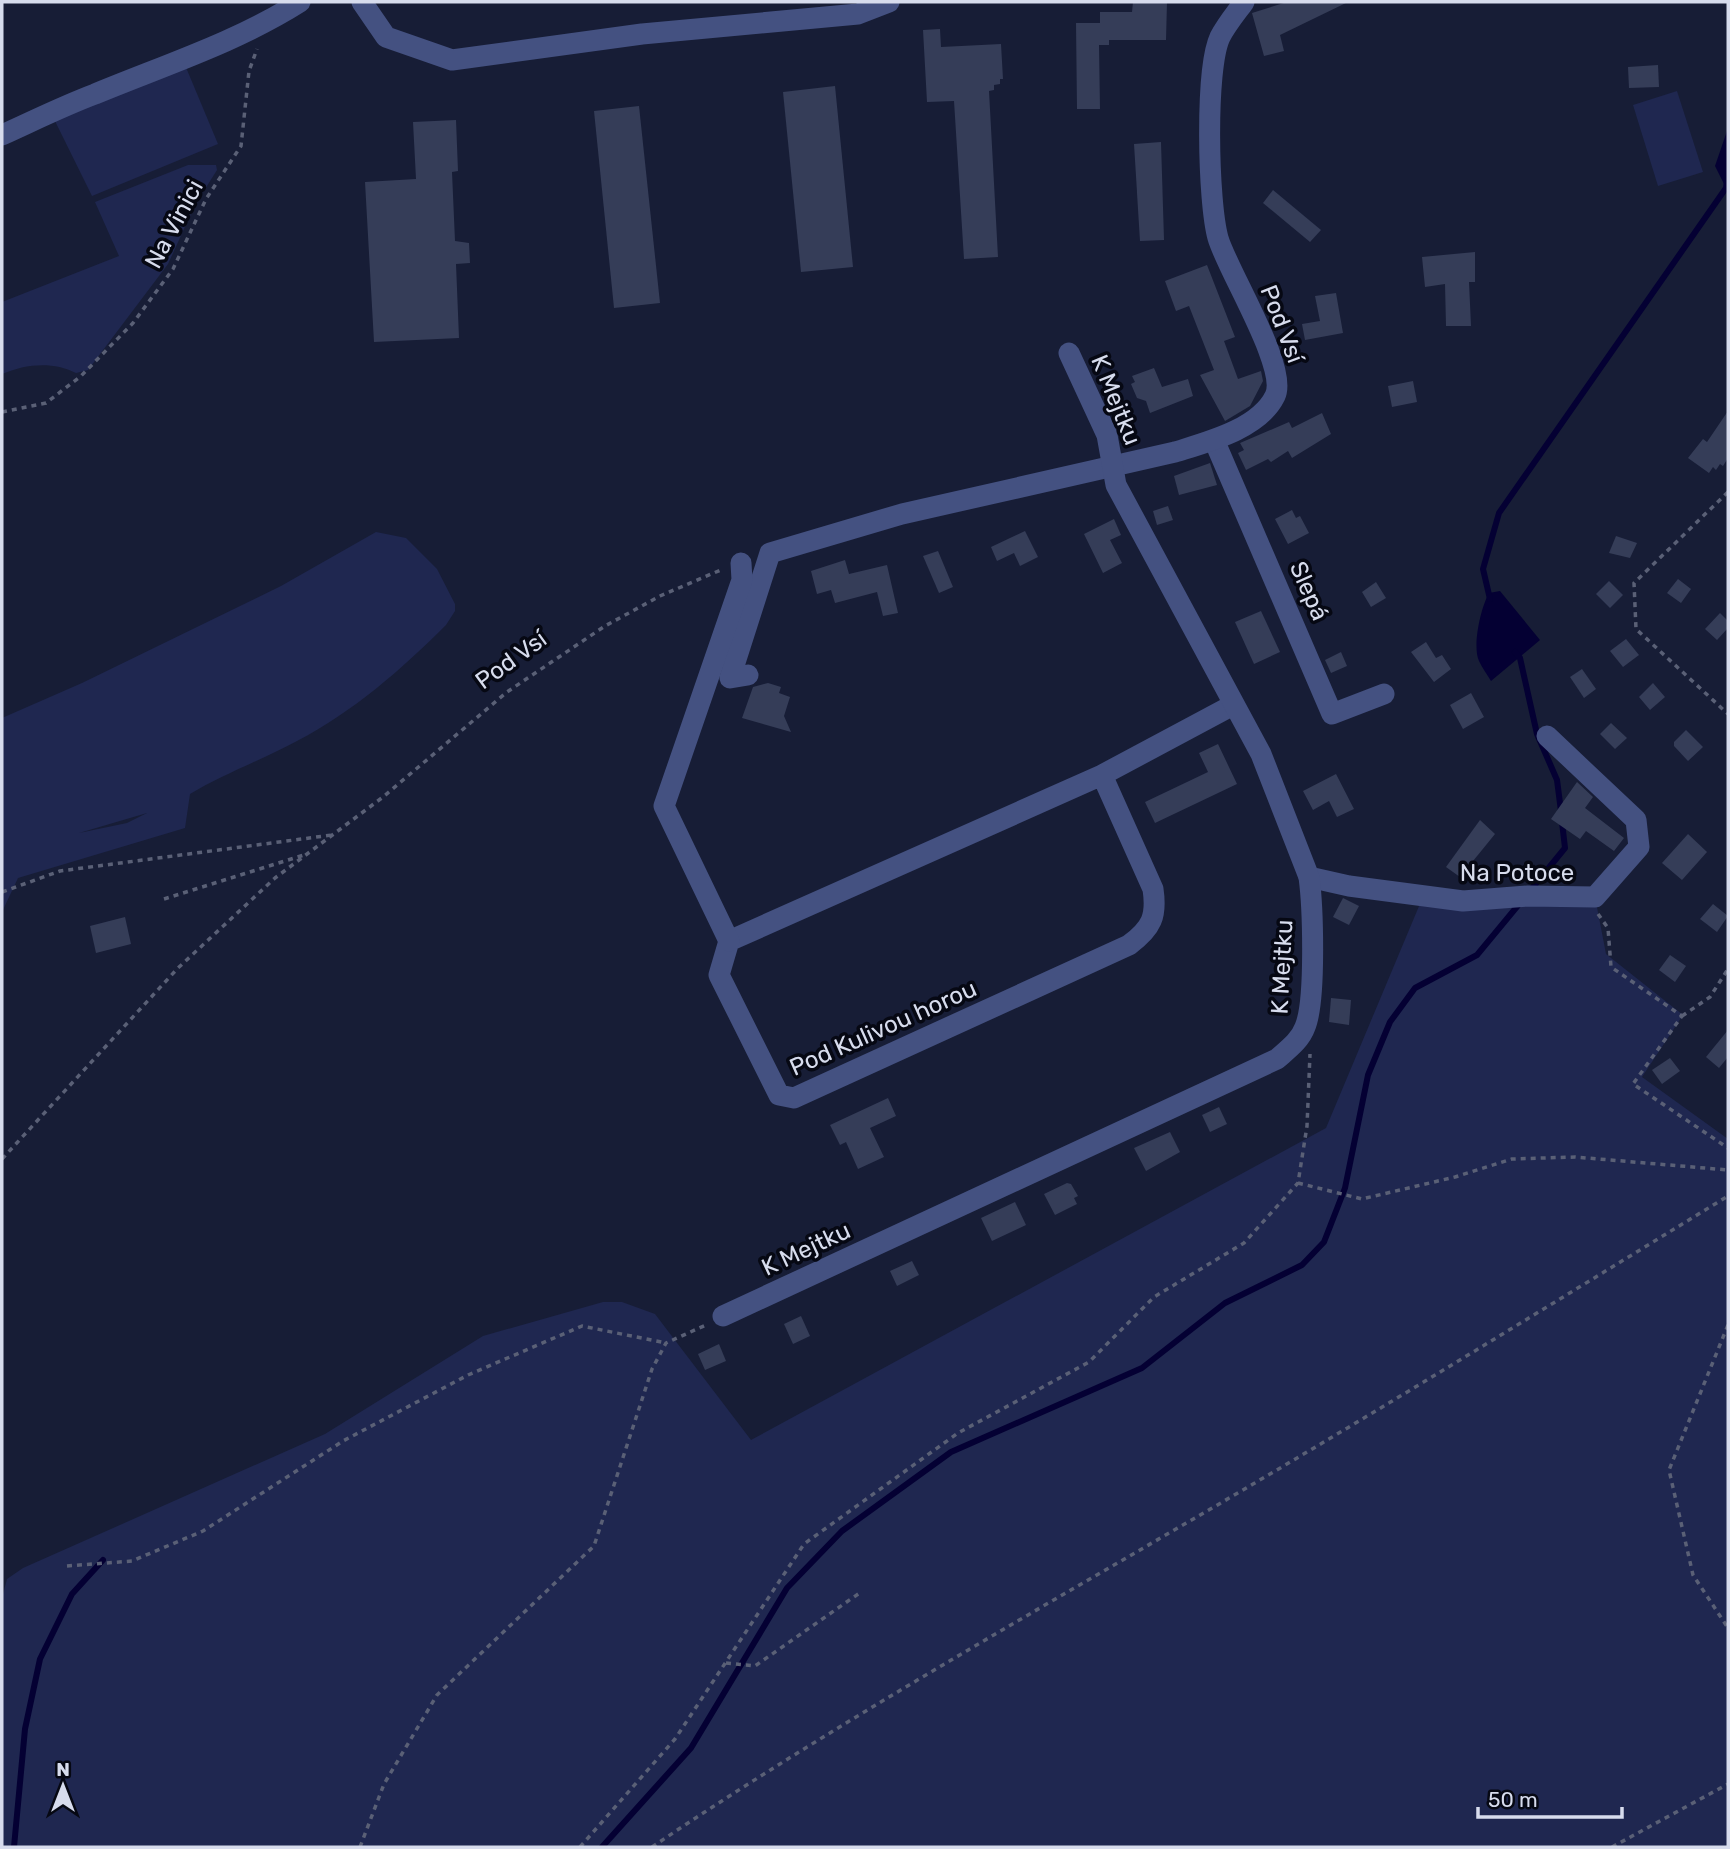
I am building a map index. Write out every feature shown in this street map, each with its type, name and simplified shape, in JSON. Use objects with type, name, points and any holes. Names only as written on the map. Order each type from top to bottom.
[{"type":"street","points":[[2,135],[268,23],[300,2]]},
{"type":"street","points":[[362,2],[386,37],[452,60],[642,34],[858,14],[889,2]]},
{"type":"street","name":"Pod Vsí","points":[[747,675],[730,678],[770,553],[902,514],[1114,468],[1214,440],[1248,422],[1266,408],[1277,394],[1276,374],[1260,327],[1228,265],[1213,218],[1210,166],[1213,67],[1219,38],[1244,2]]},
{"type":"street","name":"K Mejtku","points":[[723,1317],[1276,1059],[1294,1044],[1305,1028],[1310,1009],[1312,898],[1309,877],[1261,754],[1116,485],[1107,435],[1069,353]]},
{"type":"street","name":"Slepá","points":[[1214,440],[1332,714],[1384,694]]},
{"type":"street","points":[[741,563],[742,580],[664,806],[729,941],[1102,775],[1233,705]]},
{"type":"street","name":"Na Potoce","points":[[1309,877],[1349,886],[1464,901],[1528,896],[1588,898],[1599,894],[1639,847],[1639,828],[1636,820],[1547,736]]},
{"type":"street","name":"Pod Kulivou horou","points":[[729,941],[719,975],[779,1095],[794,1098],[1129,945],[1140,937],[1153,923],[1156,908],[1153,889],[1102,775]]},
{"type":"path","name":"Na Vinici","points":[[2,412],[46,403],[81,376],[133,323],[173,269],[205,199],[241,146],[248,71],[268,23]]},
{"type":"path","points":[[1728,492],[1634,583],[1636,629],[1728,714]]},
{"type":"path","name":"Pod Vsí","points":[[306,854],[507,692],[583,640],[660,596],[715,571],[741,563]]},
{"type":"path","points":[[2,892],[60,871],[334,834]]},
{"type":"path","points":[[164,899],[306,854]]},
{"type":"path","points":[[2,1158],[177,968],[306,854]]},
{"type":"path","points":[[1588,898],[1608,928],[1611,967],[1682,1016]]},
{"type":"path","points":[[1728,969],[1710,997],[1682,1016],[1633,1084],[1728,1148]]},
{"type":"path","points":[[580,1847],[675,1739],[804,1544],[958,1433],[1089,1362],[1154,1297],[1244,1243],[1298,1183],[1307,1126],[1312,1062],[1305,1028]]},
{"type":"path","points":[[1298,1183],[1362,1199],[1455,1177],[1512,1159],[1575,1157],[1728,1170]]},
{"type":"path","points":[[652,1847],[736,1791],[876,1706],[1337,1435],[1728,1196]]},
{"type":"path","points":[[67,1566],[132,1561],[203,1531],[343,1441],[468,1375],[582,1326],[666,1343],[723,1317]]},
{"type":"path","points":[[1728,1325],[1669,1470],[1693,1575],[1728,1628]]},
{"type":"path","points":[[360,1847],[384,1784],[437,1695],[594,1546],[652,1368],[666,1343]]},
{"type":"path","points":[[726,1662],[755,1666],[861,1592]]},
{"type":"path","points":[[1612,1847],[1728,1784]]},
{"type":"shaded area","points":[[185,65],[218,144],[92,196],[54,119]]},
{"type":"shaded area","points":[[1677,91],[1703,172],[1658,186],[1633,105]]},
{"type":"shaded area","points":[[1728,128],[1728,186],[1726,188],[1715,166]]},
{"type":"shaded area","points":[[188,165],[216,165],[217,170],[195,205],[168,264],[88,370],[76,373],[49,365],[39,365],[2,374],[2,302],[119,256],[95,202]]},
{"type":"shaded area","points":[[376,532],[406,538],[437,569],[455,604],[455,611],[446,625],[412,658],[338,717],[297,741],[190,794],[185,828],[18,878],[2,912],[2,718],[82,683],[281,586]],"holes":[[[147,813],[127,823],[79,833]]]},
{"type":"shaded area","points":[[1500,591],[1540,640],[1491,681],[1479,661],[1476,646],[1480,617],[1486,599],[1489,593]]},
{"type":"shaded area","points":[[1595,897],[1606,954],[1683,1015],[1642,1077],[1728,1139],[1728,1847],[2,1847],[2,1598],[7,1579],[23,1568],[325,1434],[483,1336],[603,1302],[622,1302],[655,1314],[751,1440],[1326,1128],[1422,899]]},
{"type":"building","points":[[1133,2],[1167,2],[1166,40],[1109,40],[1109,45],[1099,45],[1100,109],[1077,109],[1076,23],[1100,23],[1100,12],[1132,12]]},
{"type":"building","points":[[1287,2],[1348,2],[1280,35],[1284,51],[1264,56],[1252,13]]},
{"type":"building","points":[[940,29],[941,47],[1001,44],[1003,79],[1000,79],[1000,84],[994,85],[994,90],[989,91],[998,257],[964,259],[954,101],[927,102],[923,30]]},
{"type":"building","points":[[1658,65],[1659,87],[1629,88],[1628,67]]},
{"type":"building","points":[[835,86],[853,267],[801,272],[783,92]]},
{"type":"building","points":[[639,106],[660,303],[614,308],[594,111]]},
{"type":"building","points":[[456,120],[458,171],[452,172],[455,241],[469,243],[470,263],[456,264],[459,338],[374,342],[365,182],[416,179],[413,122]]},
{"type":"building","points":[[1161,142],[1164,240],[1140,241],[1134,144]]},
{"type":"building","points":[[1273,190],[1321,230],[1310,242],[1263,203]]},
{"type":"building","points":[[1475,252],[1475,282],[1469,282],[1471,326],[1446,326],[1445,284],[1425,287],[1422,257]]},
{"type":"building","points":[[1207,265],[1235,337],[1224,341],[1238,379],[1261,371],[1263,381],[1250,406],[1225,421],[1200,375],[1214,370],[1189,306],[1176,311],[1165,281]]},
{"type":"building","points":[[1336,293],[1343,333],[1305,340],[1302,324],[1320,321],[1315,296]]},
{"type":"building","points":[[1154,368],[1162,387],[1188,379],[1193,396],[1150,413],[1146,401],[1137,398],[1131,384],[1135,382],[1132,376]]},
{"type":"building","points":[[1413,381],[1417,402],[1392,407],[1388,386]]},
{"type":"building","points":[[1728,411],[1728,458],[1723,466],[1720,464],[1716,470],[1713,467],[1709,473],[1688,458],[1703,439],[1707,442]]},
{"type":"building","points":[[1322,413],[1331,434],[1292,458],[1288,451],[1271,462],[1268,459],[1246,470],[1238,453],[1244,450],[1240,443],[1289,422],[1292,428]]},
{"type":"building","points":[[1210,463],[1217,485],[1179,495],[1174,476]]},
{"type":"building","points":[[1168,506],[1173,520],[1157,525],[1153,511]]},
{"type":"building","points":[[1292,510],[1296,518],[1300,516],[1309,533],[1288,544],[1275,519]]},
{"type":"building","points":[[1114,519],[1121,535],[1110,540],[1122,563],[1103,573],[1084,534]]},
{"type":"building","points":[[1025,531],[1038,557],[1020,566],[1014,553],[997,561],[991,547]]},
{"type":"building","points":[[1616,536],[1637,543],[1630,558],[1609,553]]},
{"type":"building","points":[[938,551],[953,587],[939,593],[923,556]]},
{"type":"building","points":[[845,560],[849,574],[887,565],[898,613],[883,616],[877,592],[835,603],[831,590],[817,594],[811,571]]},
{"type":"building","points":[[1678,579],[1691,589],[1681,603],[1667,593]]},
{"type":"building","points":[[1609,581],[1623,595],[1610,608],[1596,594]]},
{"type":"building","points":[[1376,582],[1386,598],[1371,607],[1362,592]]},
{"type":"building","points":[[1261,611],[1280,652],[1254,664],[1235,622]]},
{"type":"building","points":[[1720,613],[1728,621],[1728,628],[1717,640],[1705,629]]},
{"type":"building","points":[[1626,639],[1639,655],[1623,667],[1610,651]]},
{"type":"building","points":[[1426,642],[1436,658],[1442,655],[1451,669],[1434,682],[1411,652]]},
{"type":"building","points":[[1341,652],[1347,666],[1331,673],[1325,660]]},
{"type":"building","points":[[1582,669],[1596,689],[1584,698],[1570,677]]},
{"type":"building","points":[[768,683],[781,687],[779,693],[790,697],[784,716],[791,732],[742,718],[753,687]]},
{"type":"building","points":[[1653,683],[1665,697],[1650,710],[1639,697]]},
{"type":"building","points":[[1471,693],[1484,717],[1463,729],[1450,705]]},
{"type":"building","points":[[1611,723],[1627,738],[1615,749],[1600,734]]},
{"type":"building","points":[[1686,730],[1703,747],[1688,761],[1674,746],[1674,742]]},
{"type":"building","points":[[1218,744],[1237,784],[1155,823],[1145,802],[1208,772],[1199,753]]},
{"type":"building","points":[[1336,774],[1354,809],[1337,817],[1329,801],[1313,810],[1303,791]]},
{"type":"building","points":[[1577,782],[1593,797],[1585,808],[1624,838],[1614,851],[1586,831],[1580,839],[1551,819]]},
{"type":"building","points":[[1480,820],[1495,834],[1460,877],[1446,867]]},
{"type":"building","points":[[1688,834],[1707,852],[1682,880],[1662,863]]},
{"type":"building","points":[[1343,898],[1359,906],[1349,925],[1333,917]]},
{"type":"building","points":[[1713,904],[1728,916],[1717,932],[1700,919]]},
{"type":"building","points":[[125,917],[131,944],[96,953],[90,926]]},
{"type":"building","points":[[1670,955],[1686,966],[1675,982],[1659,970]]},
{"type":"building","points":[[1331,998],[1351,1000],[1349,1025],[1329,1022]]},
{"type":"building","points":[[1728,1030],[1728,1057],[1719,1068],[1706,1057]]},
{"type":"building","points":[[1670,1058],[1680,1071],[1662,1084],[1652,1070]]},
{"type":"building","points":[[888,1098],[896,1116],[870,1128],[884,1157],[858,1169],[846,1142],[840,1145],[830,1125]]},
{"type":"building","points":[[1219,1107],[1227,1124],[1210,1132],[1202,1115]]},
{"type":"building","points":[[1170,1132],[1180,1152],[1146,1171],[1134,1148]]},
{"type":"building","points":[[1067,1183],[1071,1184],[1078,1196],[1074,1198],[1077,1204],[1055,1215],[1044,1194]]},
{"type":"building","points":[[1015,1202],[1026,1225],[992,1241],[981,1218]]},
{"type":"building","points":[[912,1261],[919,1275],[897,1286],[890,1271]]},
{"type":"building","points":[[801,1316],[810,1336],[793,1344],[784,1324]]},
{"type":"building","points":[[719,1344],[726,1361],[705,1370],[698,1354]]},
{"type":"waterway","points":[[1490,599],[1483,569],[1499,513],[1726,188],[1727,180]]},
{"type":"waterway","points":[[1515,652],[1520,658],[1537,734],[1557,780],[1561,811]]},
{"type":"waterway","points":[[1529,892],[1565,848],[1562,822]]},
{"type":"waterway","points":[[602,1847],[691,1748],[787,1588],[842,1531],[951,1452],[1142,1368],[1225,1303],[1302,1265],[1324,1242],[1345,1188],[1368,1075],[1390,1022],[1415,988],[1477,955],[1520,903]]},
{"type":"waterway","points":[[14,1847],[25,1729],[40,1659],[72,1594],[103,1560]]}]
